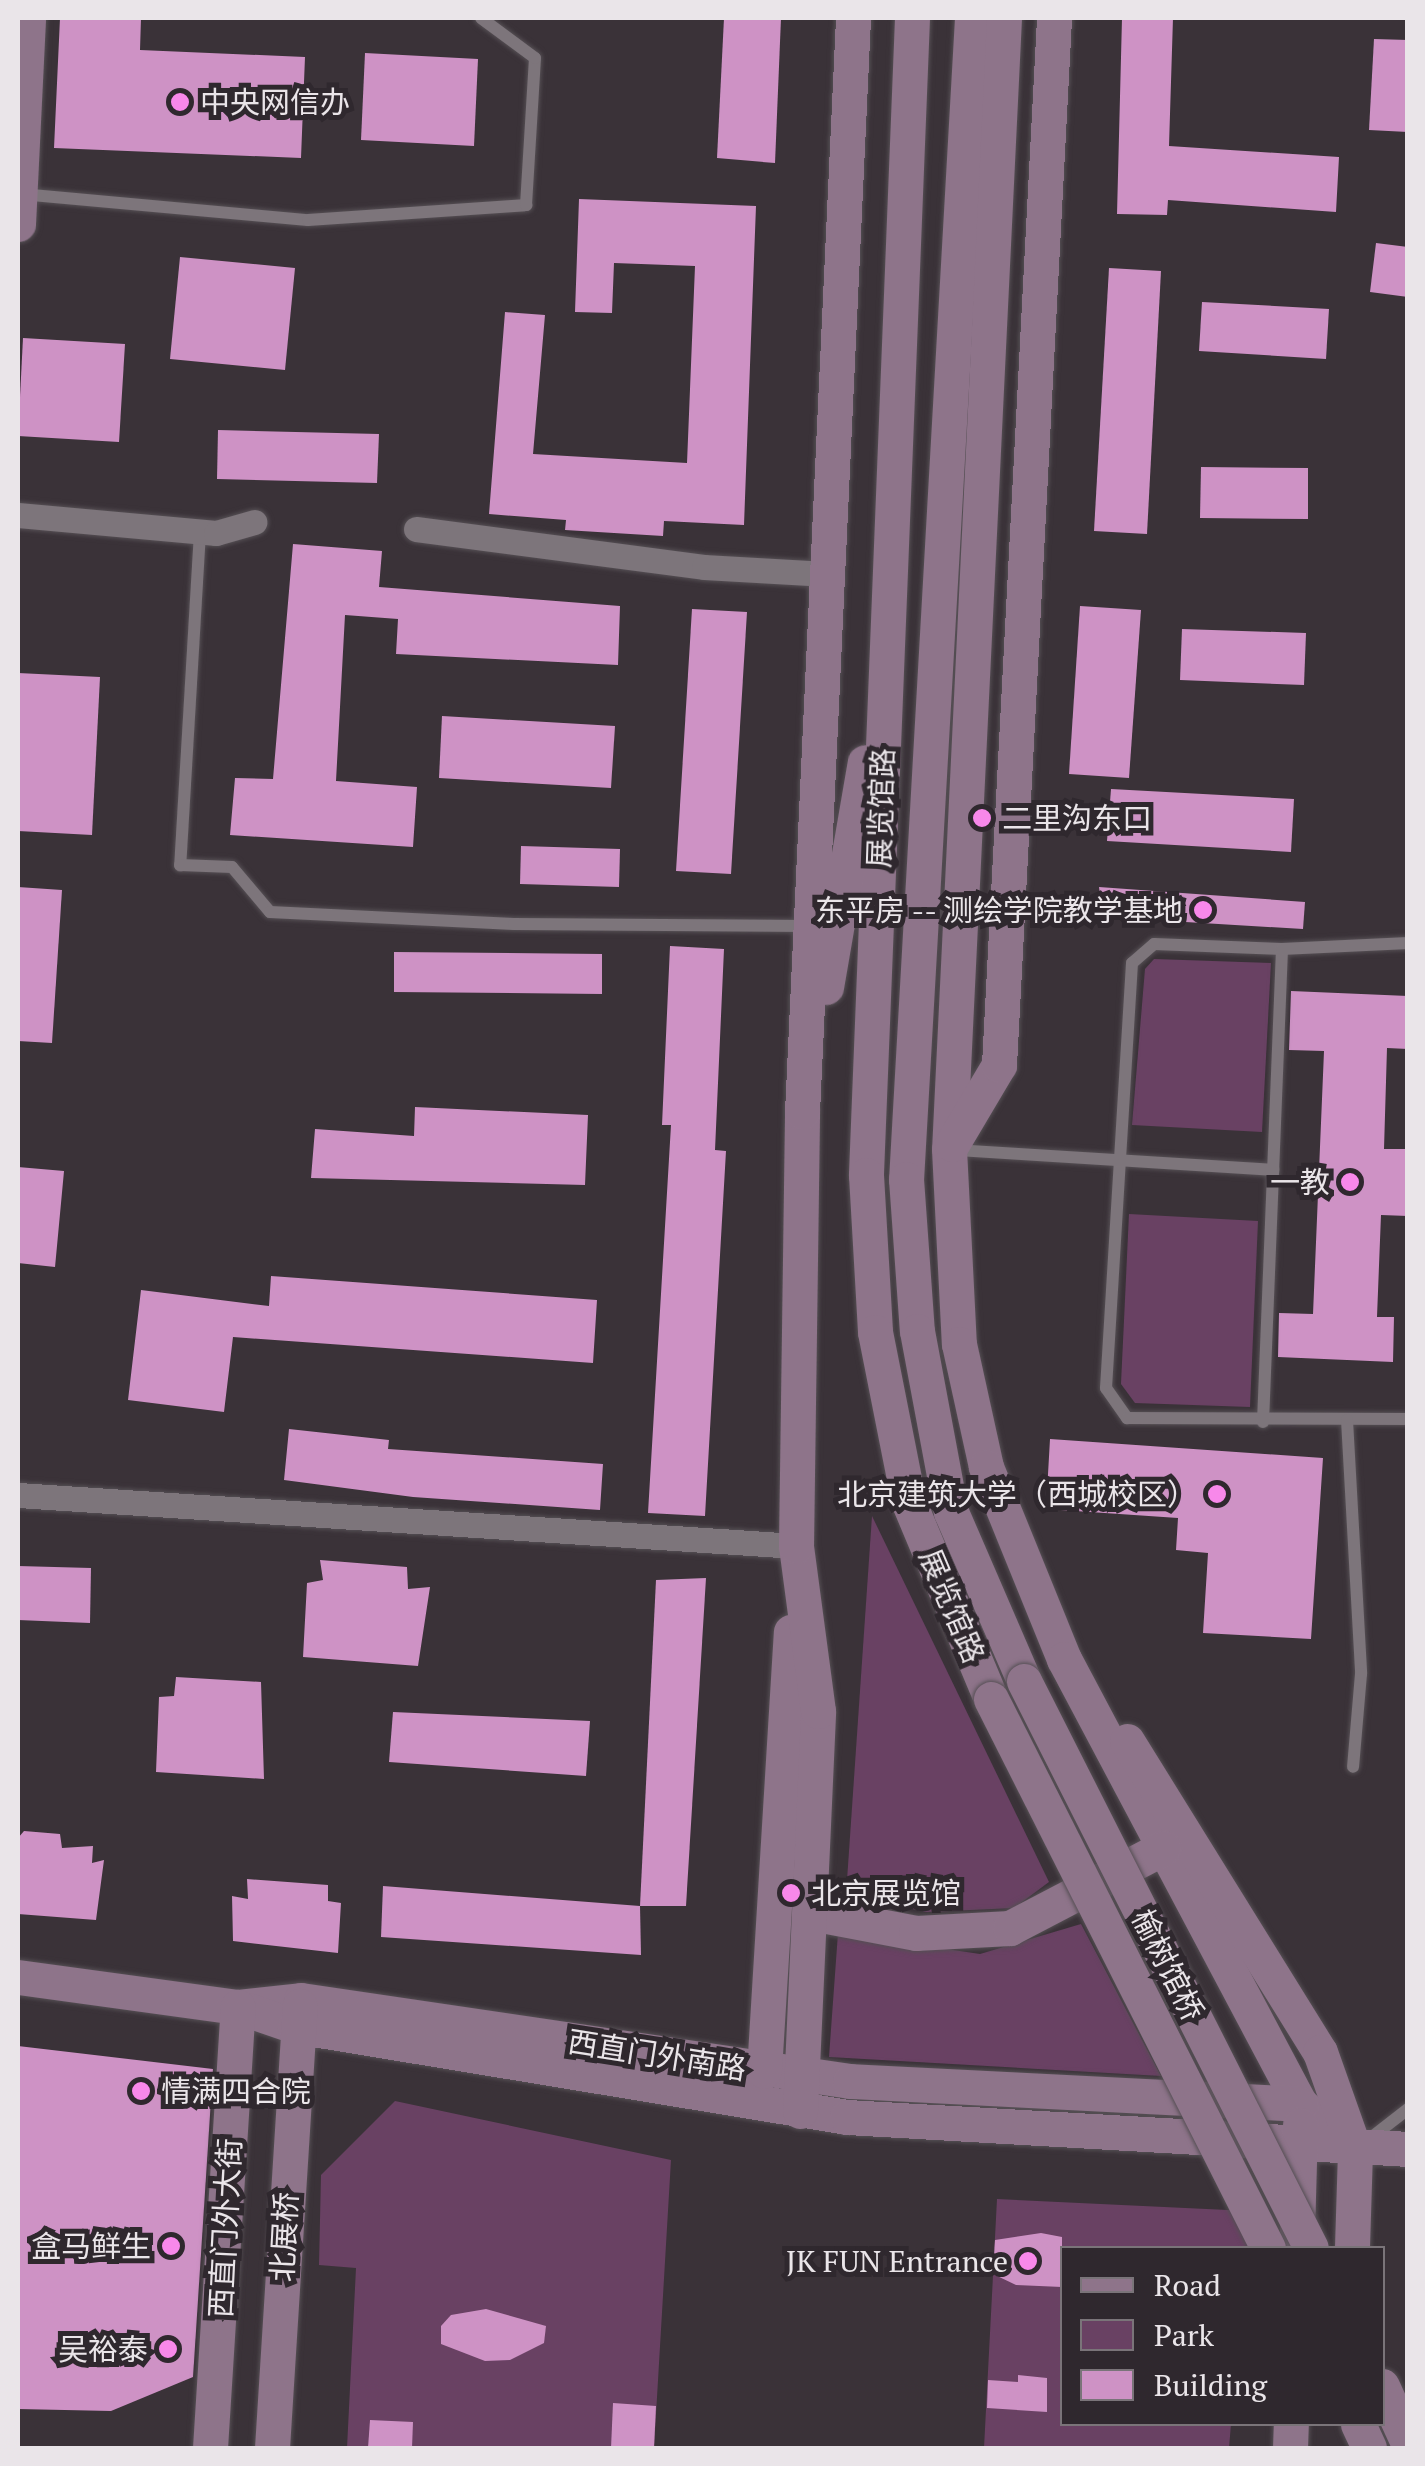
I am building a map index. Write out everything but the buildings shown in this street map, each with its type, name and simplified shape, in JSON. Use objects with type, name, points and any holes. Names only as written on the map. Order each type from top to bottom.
[{"type":"street","points":[[19,209],[28,18]]},
{"type":"street","points":[[764,2071],[796,1546],[802,1112],[853,18]]},
{"type":"street","name":"展览馆路","points":[[912,18],[866,1175],[874,1332],[909,1504],[991,1699]]},
{"type":"street","name":"展览馆路","points":[[972,18],[906,1179],[916,1330],[952,1512],[1024,1681]]},
{"type":"street","points":[[1004,18],[949,1149],[959,1344],[982,1450],[1064,1658],[1300,2104],[1355,2151],[1408,2149]]},
{"type":"street","points":[[949,1149],[998,1065],[1054,18]]},
{"type":"street","points":[[981,492],[1040,284]]},
{"type":"street","points":[[18,515],[200,532],[254,522]]},
{"type":"street","points":[[416,528],[704,568],[827,574]]},
{"type":"street","points":[[802,1112],[889,613]]},
{"type":"street","points":[[18,1495],[796,1546]]},
{"type":"street","points":[[796,1546],[818,1711],[812,1913],[800,2112]]},
{"type":"street","points":[[1064,1658],[1149,1770],[1320,2052],[1355,2151],[1352,2246]]},
{"type":"street","name":"榆树馆桥","points":[[1024,1681],[1310,2246]]},
{"type":"street","name":"榆树馆桥","points":[[991,1699],[1267,2246]]},
{"type":"street","points":[[812,1913],[916,1933],[1010,1928],[1163,1848]]},
{"type":"street","points":[[18,1976],[298,2013]]},
{"type":"street","name":"西直门外大街","points":[[210,2448],[238,2007]]},
{"type":"street","name":"西直门外南路","points":[[298,2013],[802,2076],[1300,2104]]},
{"type":"street","name":"西直门外南路","points":[[298,2013],[800,2112],[1355,2151]]},
{"type":"street","name":"北展桥","points":[[272,2448],[298,2013]]},
{"type":"street","points":[[1297,2246],[1300,2104]]},
{"type":"street","points":[[1385,2392],[1408,2442]]},
{"type":"lane","points":[[19,209],[308,220],[526,205],[535,58],[481,18]]},
{"type":"lane","points":[[200,532],[180,864],[232,867],[270,912],[514,924],[810,926]]},
{"type":"lane","points":[[1408,943],[1282,949],[1154,944],[1132,963],[1106,1388],[1128,1418],[1263,1422],[1408,1419]]},
{"type":"lane","points":[[1263,1422],[1282,949]]},
{"type":"lane","points":[[949,1149],[1273,1170]]},
{"type":"lane","points":[[1347,1420],[1361,1674],[1352,1767]]},
{"type":"lane","points":[[1355,2151],[1408,2108]]},
{"type":"green space","points":[[1154,959],[1271,963],[1262,1132],[1132,1125],[1145,969]]},
{"type":"green space","points":[[1129,1214],[1258,1221],[1250,1407],[1135,1403],[1121,1384]]},
{"type":"green space","points":[[872,1516],[1049,1882],[1014,1908],[927,1912],[846,1895]]},
{"type":"green space","points":[[1081,1924],[1161,2076],[829,2057],[838,1933],[980,1954]]},
{"type":"green space","points":[[395,2101],[671,2160],[654,2448],[347,2448],[356,2268],[319,2265],[321,2175]]},
{"type":"green space","points":[[997,2199],[1270,2212],[1269,2246],[1060,2246],[1060,2426],[1231,2426],[1229,2448],[984,2448]]},
{"type":"place","name":"中央网信办","points":[[180,102]]},
{"type":"place","name":"二里沟东口","points":[[982,818]]},
{"type":"place","name":"东平房 -- 测绘学院教学基地","points":[[1203,910]]},
{"type":"place","name":"一教","points":[[1350,1182]]},
{"type":"place","name":"北京建筑大学（西城校区）","points":[[1217,1494]]},
{"type":"place","name":"北京展览馆","points":[[791,1893]]},
{"type":"place","name":"情满四合院","points":[[141,2091]]},
{"type":"place","name":"盒马鲜生","points":[[171,2246]]},
{"type":"place","name":"JK FUN Entrance","points":[[1028,2261]]},
{"type":"place","name":"吴裕泰","points":[[168,2349]]}]
